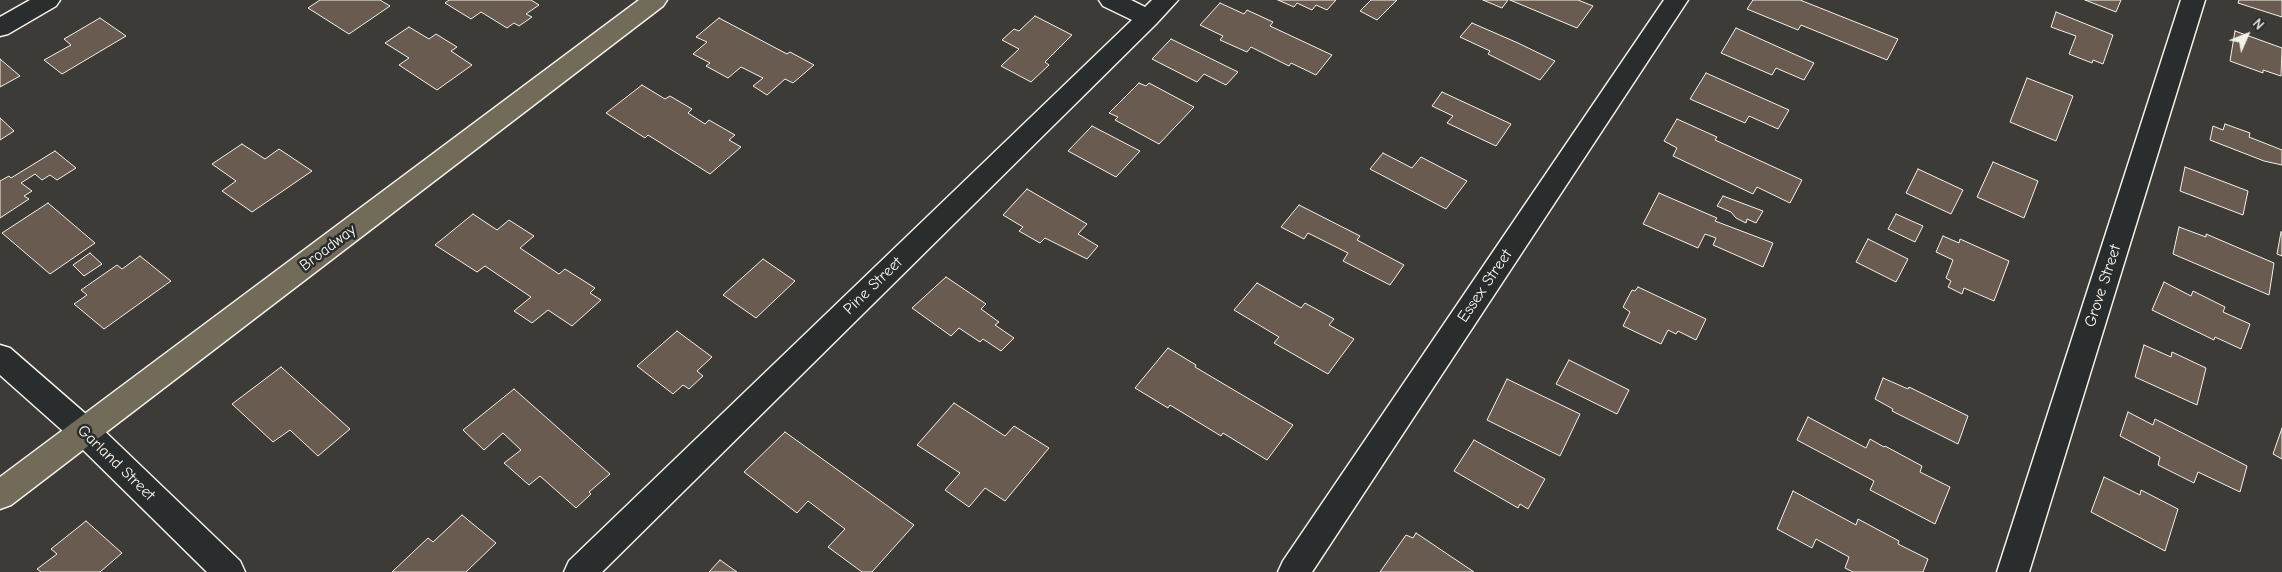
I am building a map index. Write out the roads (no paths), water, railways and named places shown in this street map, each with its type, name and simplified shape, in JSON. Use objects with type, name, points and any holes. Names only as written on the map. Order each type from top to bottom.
[{"type":"main road","name":"Broadway","points":[[0,495],[655,0]]},
{"type":"street","points":[[0,28],[48,0]]},
{"type":"street","points":[[1110,0],[1157,9]]},
{"type":"street","name":"Essex Street","points":[[1294,572],[1676,0]]},
{"type":"street","name":"Grove Street","points":[[2013,572],[2193,0]]},
{"type":"street","name":"Pine Street","points":[[580,572],[1157,9]]},
{"type":"street","name":"Garland Street","points":[[0,357],[84,431],[229,572]]}]
